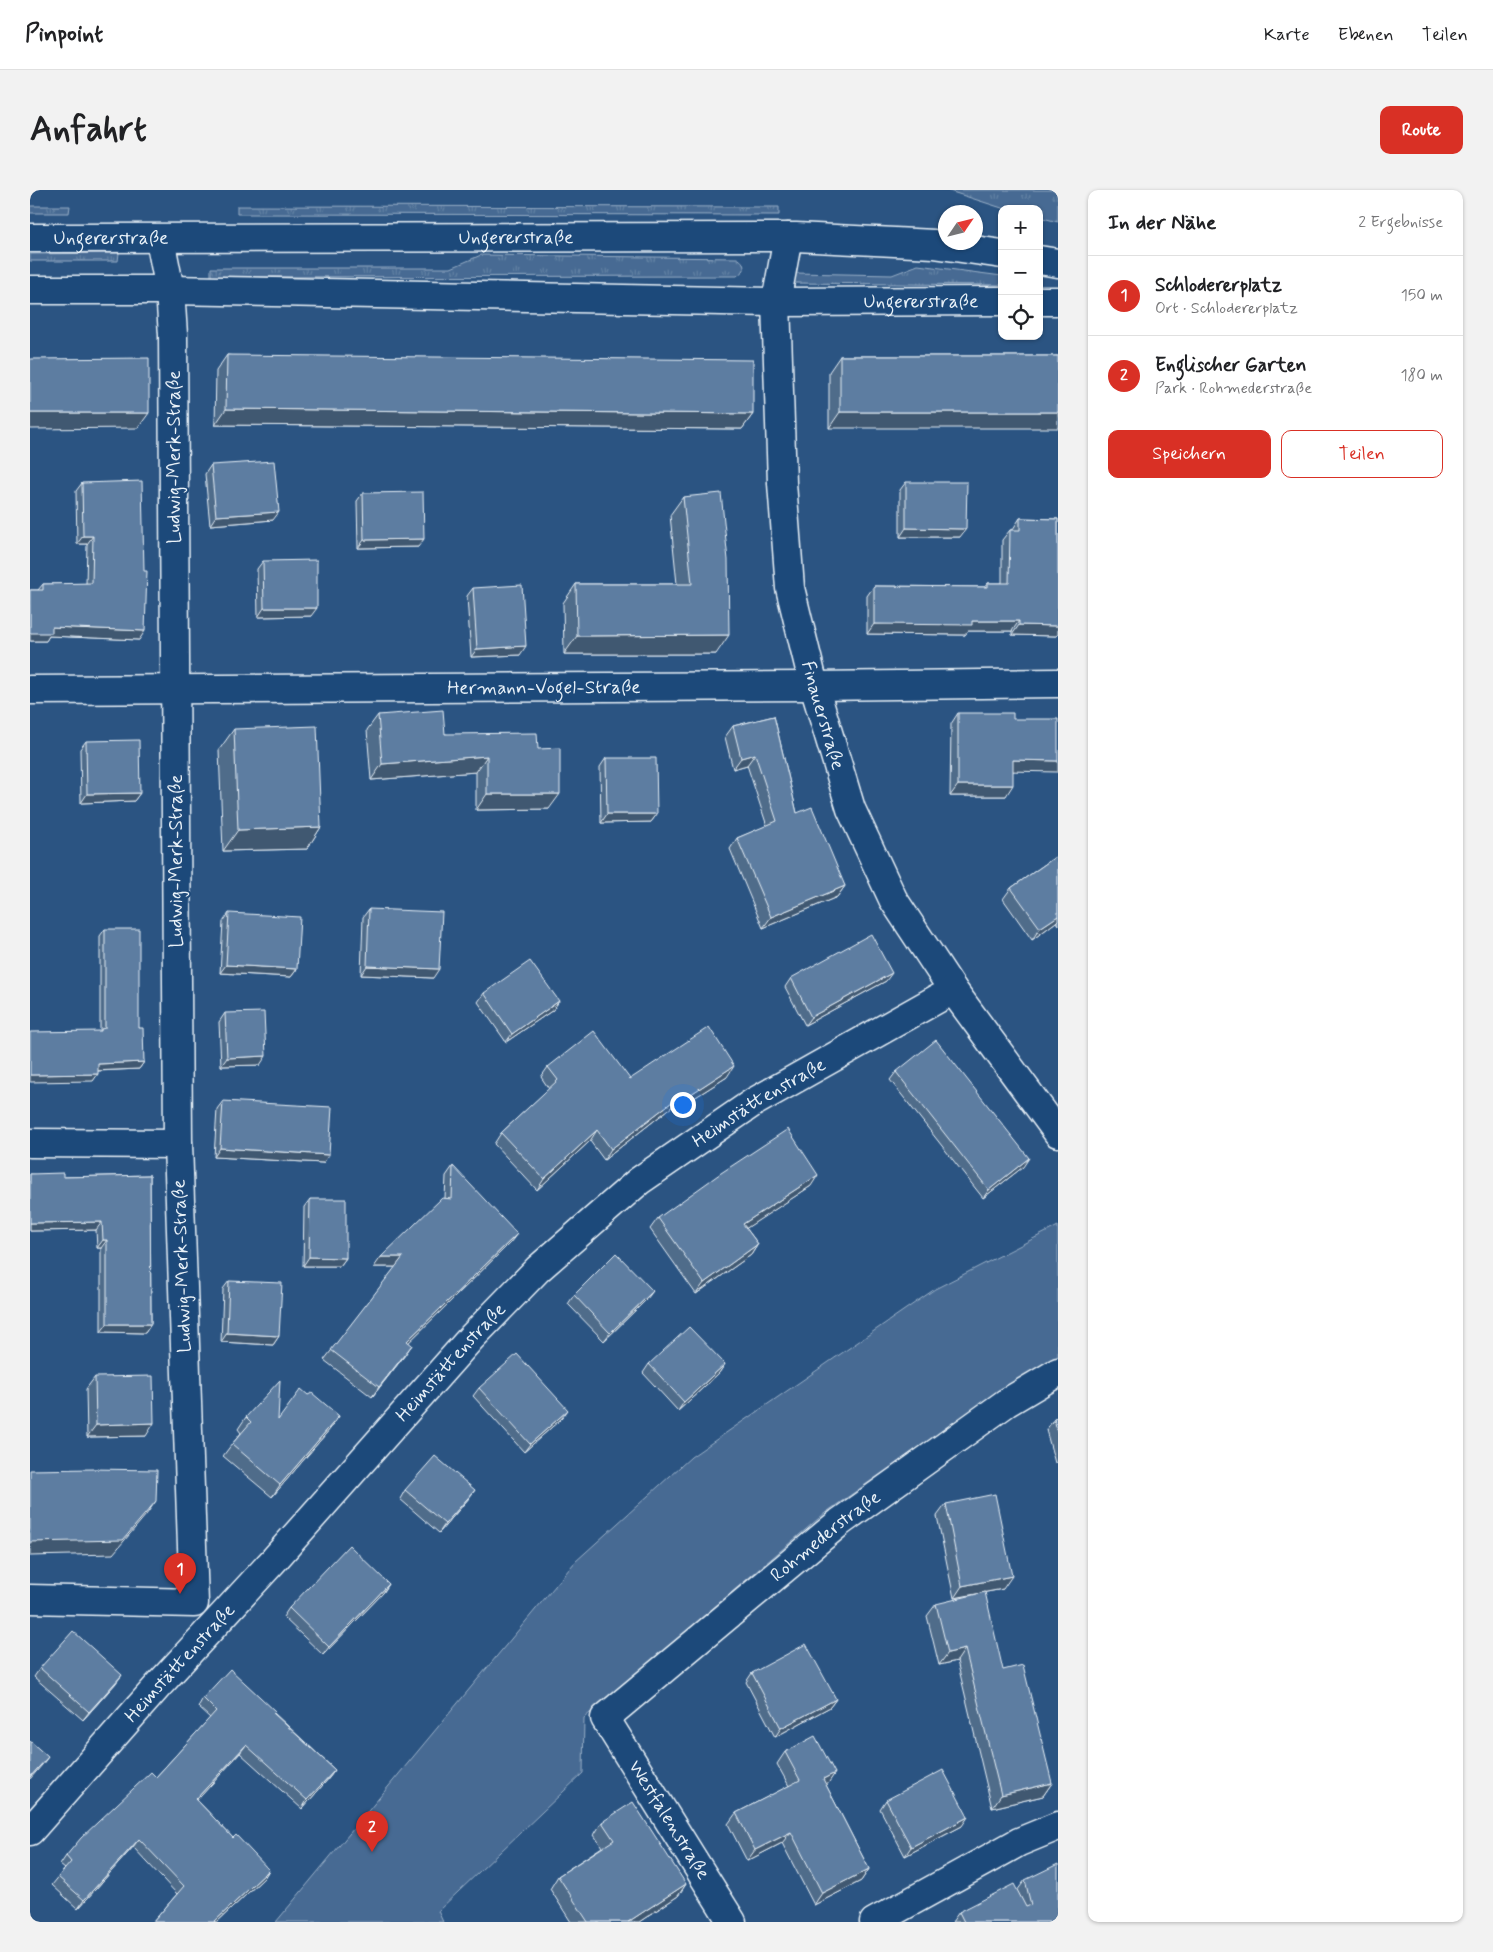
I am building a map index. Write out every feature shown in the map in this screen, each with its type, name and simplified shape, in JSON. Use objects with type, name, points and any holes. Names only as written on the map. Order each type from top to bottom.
[{"type":"street","name":"Ungererstraße","points":[[30,238],[788,237],[934,244],[998,253]]},
{"type":"street","name":"Finauerstraße","points":[[788,237],[776,302],[782,483],[790,588],[814,686],[852,809],[893,898],[953,990],[1058,1133]]},
{"type":"street","name":"Ludwig-Merk-Straße","points":[[160,239],[170,290],[173,335],[178,1144],[194,1603]]},
{"type":"street","points":[[1043,261],[1058,263]]},
{"type":"street","name":"Ungererstraße","points":[[30,290],[170,290],[776,302],[998,301]]},
{"type":"street","points":[[1043,301],[1058,301]]},
{"type":"street","name":"Hermann-Vogel-Straße","points":[[30,690],[175,691],[1058,683]]},
{"type":"street","name":"Heimstättenstraße","points":[[30,1831],[157,1686],[215,1624],[471,1338],[538,1269],[639,1181],[754,1102],[953,990]]},
{"type":"street","points":[[30,1143],[178,1144]]},
{"type":"street","name":"Rohmederstraße","points":[[605,1718],[840,1522],[1006,1403],[1058,1372]]},
{"type":"street","points":[[30,1599],[194,1603],[215,1624]]},
{"type":"street","name":"Westfalenstraße","points":[[605,1718],[732,1922]]},
{"type":"street","points":[[874,1922],[1019,1842],[1058,1826]]},
{"type":"green space","points":[[946,190],[1058,190],[1058,222],[1043,218],[1043,205],[998,205],[998,207]]},
{"type":"green space","points":[[30,206],[70,206],[69,213],[30,213]]},
{"type":"green space","points":[[237,206],[779,207],[779,215],[237,214]]},
{"type":"green space","points":[[119,253],[118,261],[30,261],[30,254]]},
{"type":"green space","points":[[481,255],[737,258],[743,263],[744,270],[737,276],[211,277],[211,268],[451,268]]},
{"type":"green space","points":[[918,265],[998,275],[998,285],[794,283],[795,273],[892,275]]},
{"type":"green space","points":[[1058,1226],[1058,1356],[992,1396],[825,1513],[584,1718],[583,1773],[438,1911],[443,1922],[276,1922],[575,1562],[691,1457],[935,1289]]},
{"type":"building","points":[[227,355],[753,360],[753,414],[226,409]]},
{"type":"building","points":[[840,356],[1058,356],[1058,412],[840,412]]},
{"type":"building","points":[[149,358],[149,413],[30,413],[30,359]]},
{"type":"building","points":[[274,461],[279,512],[216,516],[211,465]]},
{"type":"building","points":[[142,481],[144,571],[147,571],[145,631],[52,627],[52,633],[30,633],[30,590],[43,590],[43,584],[92,583],[93,536],[83,536],[82,483]]},
{"type":"building","points":[[906,482],[967,482],[966,529],[906,528]]},
{"type":"building","points":[[423,492],[424,539],[364,540],[363,493]]},
{"type":"building","points":[[721,493],[728,560],[729,635],[577,636],[576,584],[692,584],[683,497]]},
{"type":"building","points":[[1020,518],[1058,519],[1058,626],[1019,625],[1019,621],[972,621],[972,625],[874,624],[874,586],[988,587],[988,583],[1009,583],[1010,530],[1020,530]]},
{"type":"building","points":[[317,560],[317,608],[264,608],[263,561]]},
{"type":"building","points":[[522,585],[526,646],[477,649],[473,588]]},
{"type":"building","points":[[443,710],[445,734],[537,733],[538,749],[560,748],[560,794],[487,794],[487,756],[382,764],[378,715]]},
{"type":"building","points":[[958,713],[1013,713],[1013,719],[1058,719],[1058,761],[1013,760],[1013,785],[958,785]]},
{"type":"building","points":[[774,716],[797,813],[812,807],[845,886],[771,917],[737,838],[777,821],[755,754],[741,758],[733,726]]},
{"type":"building","points":[[317,726],[321,827],[238,830],[234,729]]},
{"type":"building","points":[[139,740],[140,793],[87,794],[86,741]]},
{"type":"building","points":[[606,758],[656,758],[657,814],[607,814]]},
{"type":"building","points":[[1058,855],[1058,916],[1040,928],[1011,888]]},
{"type":"building","points":[[369,909],[442,912],[439,969],[367,966]]},
{"type":"building","points":[[229,913],[300,917],[297,969],[226,965]]},
{"type":"building","points":[[105,929],[139,929],[139,1028],[143,1028],[144,1062],[98,1064],[98,1074],[30,1075],[30,1032],[101,1031],[101,1029],[105,1028]]},
{"type":"building","points":[[871,934],[892,973],[811,1017],[791,978]]},
{"type":"building","points":[[530,961],[559,1001],[512,1034],[484,993]]},
{"type":"building","points":[[264,1012],[266,1056],[227,1058],[225,1013]]},
{"type":"building","points":[[709,1027],[734,1066],[688,1096],[685,1092],[611,1149],[597,1130],[544,1179],[501,1133],[558,1080],[548,1067],[594,1031],[630,1079]]},
{"type":"building","points":[[936,1040],[1029,1158],[989,1190],[896,1072]]},
{"type":"building","points":[[223,1101],[332,1107],[329,1155],[220,1148]]},
{"type":"building","points":[[788,1129],[818,1175],[743,1224],[758,1244],[704,1283],[658,1218],[721,1173]]},
{"type":"building","points":[[453,1166],[517,1234],[407,1341],[412,1345],[379,1387],[331,1350],[403,1257],[381,1257],[442,1198],[452,1199]]},
{"type":"building","points":[[63,1173],[63,1177],[150,1175],[151,1324],[107,1324],[107,1240],[103,1240],[102,1222],[30,1223],[30,1174]]},
{"type":"building","points":[[310,1199],[346,1199],[346,1258],[309,1257]]},
{"type":"building","points":[[616,1253],[653,1291],[610,1333],[574,1295]]},
{"type":"building","points":[[229,1281],[282,1283],[279,1336],[227,1333]]},
{"type":"building","points":[[689,1327],[725,1364],[684,1402],[649,1364]]},
{"type":"building","points":[[517,1354],[568,1410],[530,1444],[479,1388]]},
{"type":"building","points":[[153,1376],[154,1423],[96,1425],[95,1377]]},
{"type":"building","points":[[280,1380],[278,1420],[301,1389],[308,1395],[312,1393],[339,1416],[280,1485],[232,1444],[251,1422],[246,1417]]},
{"type":"building","points":[[1058,1417],[1058,1434],[1054,1419]]},
{"type":"building","points":[[435,1456],[475,1490],[445,1524],[405,1490]]},
{"type":"building","points":[[30,1470],[157,1470],[156,1501],[123,1540],[30,1542]]},
{"type":"building","points":[[995,1494],[1012,1576],[962,1586],[946,1504]]},
{"type":"building","points":[[349,1545],[389,1584],[329,1647],[289,1608]]},
{"type":"building","points":[[985,1592],[1003,1670],[1023,1665],[1052,1783],[1001,1795],[965,1649],[948,1653],[936,1604]]},
{"type":"building","points":[[73,1631],[122,1675],[89,1712],[40,1668]]},
{"type":"building","points":[[806,1644],[836,1699],[781,1728],[752,1673]]},
{"type":"building","points":[[230,1669],[275,1711],[273,1713],[335,1770],[307,1800],[246,1745],[196,1799],[233,1838],[236,1835],[269,1870],[214,1922],[153,1922],[184,1886],[139,1839],[84,1900],[58,1877],[71,1862],[66,1856],[81,1838],[151,1772],[156,1777],[216,1711],[203,1698]]},
{"type":"building","points":[[815,1736],[835,1773],[823,1779],[869,1869],[822,1893],[791,1832],[755,1850],[736,1813],[800,1780],[785,1752]]},
{"type":"building","points":[[30,1741],[48,1757],[30,1777]]},
{"type":"building","points":[[943,1770],[968,1817],[911,1847],[886,1800]]},
{"type":"building","points":[[633,1802],[686,1884],[628,1922],[588,1922],[558,1876],[614,1840],[602,1822]]},
{"type":"building","points":[[1058,1864],[1058,1922],[964,1922],[959,1912],[1014,1884],[1026,1907],[1031,1905],[1025,1880]]},
{"type":"place","name":"Schlodererplatz","points":[[180,1594]]},
{"type":"place","name":"Englischer Garten","points":[[372,1852]]}]
